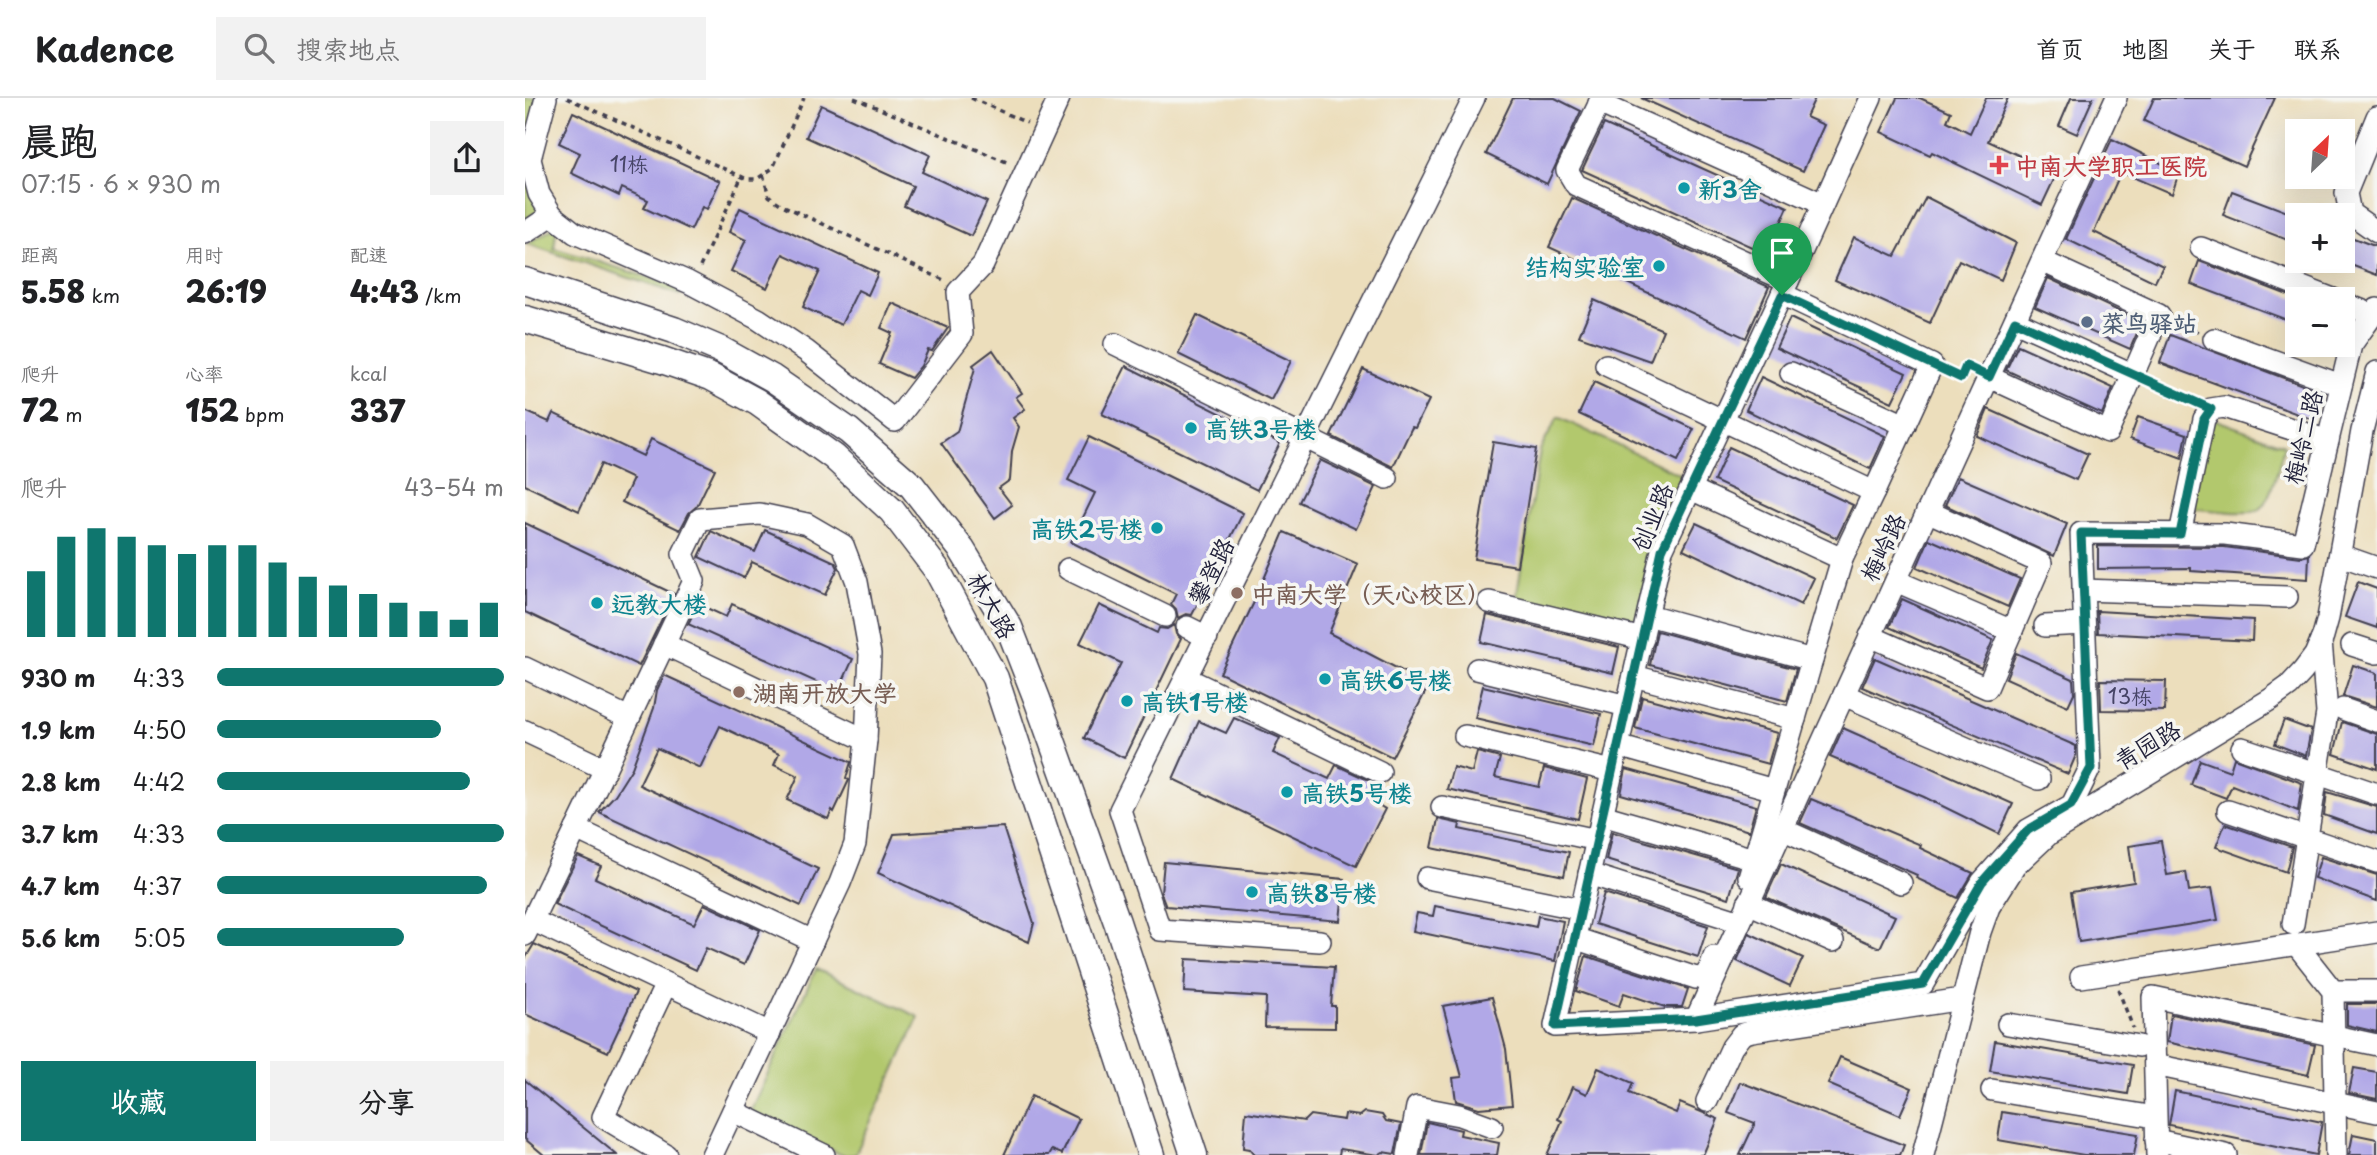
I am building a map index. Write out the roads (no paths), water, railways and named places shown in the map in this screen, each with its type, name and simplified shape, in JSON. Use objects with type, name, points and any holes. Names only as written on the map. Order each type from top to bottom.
[{"type":"main road","name":"林大路","points":[[525,281],[674,330],[721,349],[772,378],[849,431],[912,486],[953,539],[1009,627],[1117,922],[1194,1155]]},
{"type":"main road","points":[[525,319],[711,377],[757,402],[834,457],[892,511],[937,570],[995,678],[1151,1155]]},
{"type":"street","points":[[546,98],[530,159],[539,194],[552,215],[575,233],[692,284],[758,319],[797,345],[895,421],[962,334],[958,292],[982,265],[1059,98]]},
{"type":"street","name":"攀登路","points":[[1320,941],[1160,930],[1120,810],[1474,98]]},
{"type":"street","name":"创业路","points":[[1696,1019],[1555,1026],[1662,550],[1871,98]]},
{"type":"street","name":"梅岭路","points":[[1696,1019],[2116,98]]},
{"type":"street","points":[[1574,938],[1702,978],[1706,975],[1754,859],[1842,559],[1932,365],[1785,288],[1577,185],[1567,170],[1600,101],[1823,204]]},
{"type":"street","points":[[2376,123],[2346,192],[2350,213],[2377,232]]},
{"type":"street","points":[[525,233],[552,215]]},
{"type":"street","points":[[2201,248],[2302,287]]},
{"type":"street","points":[[1989,377],[2108,432],[2159,316],[2042,261]]},
{"type":"street","points":[[2355,306],[2375,312]]},
{"type":"street","name":"梅岭二路","points":[[2180,534],[2225,534],[2303,544],[2351,345],[2375,312]]},
{"type":"street","points":[[2015,321],[2132,374]]},
{"type":"street","points":[[2214,339],[2341,385]]},
{"type":"street","points":[[1115,344],[1387,478]]},
{"type":"street","points":[[1606,365],[1874,492]]},
{"type":"street","name":"青园路","points":[[1923,1155],[1980,932],[1989,907],[2015,866],[2049,834],[2271,699],[2289,686],[2315,655],[2328,618],[2362,430],[2377,372]]},
{"type":"street","points":[[1791,373],[1905,425]]},
{"type":"street","points":[[1696,1019],[1923,984],[1982,882],[2028,830],[2071,805],[2091,768],[2081,533],[2180,534],[2204,419],[2211,409],[2224,407],[2328,441]]},
{"type":"street","points":[[1691,489],[1842,559]]},
{"type":"street","points":[[1870,636],[1987,688],[2041,563],[1927,512]]},
{"type":"street","points":[[712,1155],[770,1033],[840,883],[855,844],[866,740],[870,654],[857,582],[843,545],[807,524],[760,514],[700,519],[683,554],[694,581],[529,928],[666,984],[770,1033]]},
{"type":"street","points":[[2340,555],[2377,568]]},
{"type":"street","points":[[1068,569],[1165,616]]},
{"type":"street","points":[[1896,581],[2012,631]]},
{"type":"street","points":[[2083,590],[2287,597]]},
{"type":"street","points":[[1489,602],[1643,639]]},
{"type":"street","points":[[1648,615],[1812,660]]},
{"type":"street","points":[[2045,626],[2084,624]]},
{"type":"street","points":[[1187,627],[1206,636]]},
{"type":"street","points":[[2321,641],[2327,713],[2306,838],[2295,934],[2333,991],[2336,1155]]},
{"type":"street","points":[[664,644],[866,740]]},
{"type":"street","points":[[2352,645],[2377,653]]},
{"type":"street","points":[[525,668],[629,718]]},
{"type":"street","points":[[1477,670],[1627,706]]},
{"type":"street","points":[[1634,676],[1795,719]]},
{"type":"street","points":[[1186,678],[1380,772]]},
{"type":"street","points":[[1844,695],[2039,779]]},
{"type":"street","points":[[2343,709],[2377,721]]},
{"type":"street","points":[[525,731],[605,769]]},
{"type":"street","points":[[1465,736],[1612,771]]},
{"type":"street","points":[[1618,746],[1774,790]]},
{"type":"street","points":[[2242,748],[2377,794]]},
{"type":"street","points":[[1443,807],[1597,840]]},
{"type":"street","points":[[2228,811],[2377,862]]},
{"type":"street","points":[[1602,814],[1754,859]]},
{"type":"street","points":[[576,829],[813,941]]},
{"type":"street","points":[[1782,829],[1901,883]]},
{"type":"street","points":[[1589,874],[1731,919]]},
{"type":"street","points":[[1427,878],[1581,909]]},
{"type":"street","points":[[1748,903],[1833,941]]},
{"type":"street","points":[[2081,977],[2295,934],[2377,932]]},
{"type":"street","points":[[666,984],[603,1117],[666,1155]]},
{"type":"street","points":[[2333,991],[2377,991]]},
{"type":"street","points":[[2226,1155],[2157,1148],[2153,997],[2377,1045]]},
{"type":"street","points":[[1707,1101],[1732,1047],[1742,1034],[1962,999]]},
{"type":"street","points":[[2008,1024],[2139,1046]]},
{"type":"street","points":[[2155,1065],[2377,1112]]},
{"type":"street","points":[[1992,1090],[2155,1117]]},
{"type":"street","points":[[1408,1155],[1417,1107],[1459,1115],[1492,1127]]},
{"type":"street","points":[[733,1111],[824,1155]]},
{"type":"place","name":"中南大学职工医院","points":[[1999,165]]},
{"type":"place","name":"新3舍","points":[[1684,188]]},
{"type":"place","name":"结构实验室","points":[[1659,266]]},
{"type":"place","name":"菜鸟驿站","points":[[2087,322]]},
{"type":"place","name":"高铁3号楼","points":[[1191,428]]},
{"type":"place","name":"高铁2号楼","points":[[1157,528]]},
{"type":"place","name":"中南大学（天心校区）","points":[[1237,593]]},
{"type":"place","name":"远教大楼","points":[[597,603]]},
{"type":"place","name":"高铁6号楼","points":[[1325,679]]},
{"type":"place","name":"湖南开放大学","points":[[739,692]]},
{"type":"place","name":"高铁1号楼","points":[[1127,701]]},
{"type":"place","name":"高铁5号楼","points":[[1287,792]]},
{"type":"place","name":"高铁8号楼","points":[[1252,892]]}]
